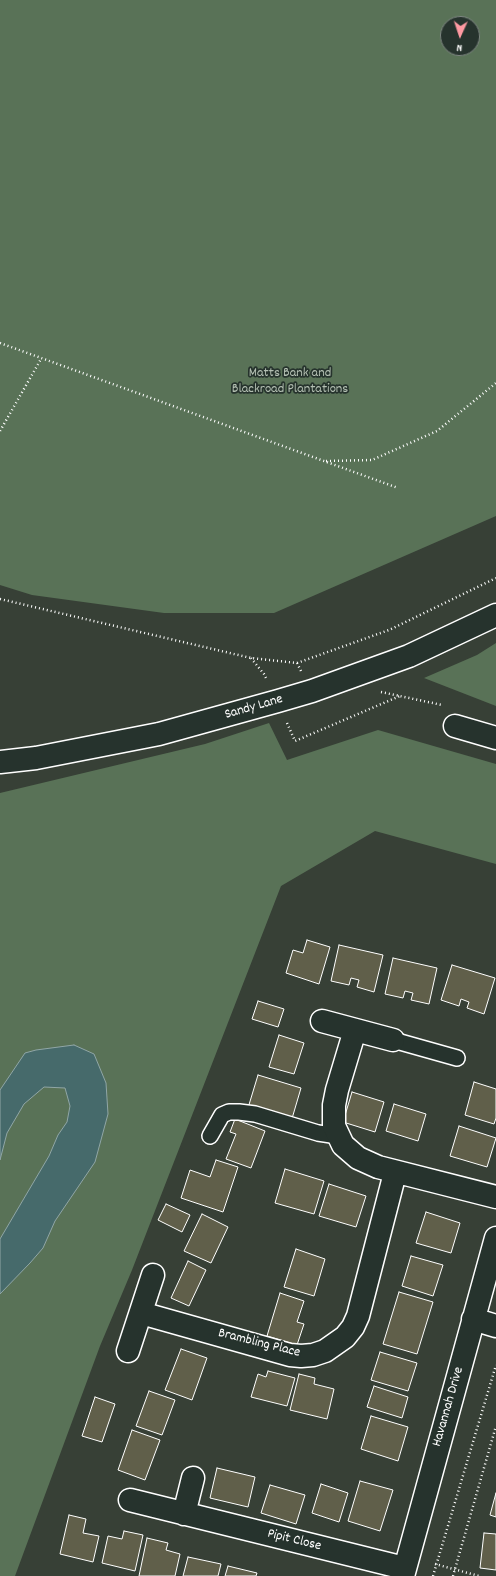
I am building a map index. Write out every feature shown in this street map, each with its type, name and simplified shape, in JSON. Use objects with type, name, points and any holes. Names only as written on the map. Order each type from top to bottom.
[{"type":"street","name":"Sandy Lane","points":[[0,762],[36,758],[159,734],[312,691],[409,656],[496,615]]},
{"type":"street","points":[[455,726],[496,738]]},
{"type":"street","points":[[322,1021],[393,1040]]},
{"type":"street","points":[[355,1030],[334,1105],[334,1126],[343,1145],[358,1158],[395,1173],[496,1197]]},
{"type":"street","name":"Brambling Place","points":[[141,1313],[290,1355],[313,1355],[325,1351],[345,1338],[353,1327],[358,1316],[395,1173]]},
{"type":"street","name":"Havannah Drive","points":[[405,1567],[496,1238]]},
{"type":"street","points":[[128,1351],[153,1275]]},
{"type":"street","points":[[473,1319],[496,1326]]},
{"type":"street","points":[[184,1514],[193,1478]]},
{"type":"street","name":"Pipit Close","points":[[130,1500],[405,1567]]},
{"type":"lane","points":[[393,1040],[457,1058]]},
{"type":"lane","points":[[210,1136],[222,1115],[229,1112],[238,1112],[255,1114],[318,1133],[338,1136]]},
{"type":"path","points":[[0,343],[398,488]]},
{"type":"path","points":[[0,431],[41,359]]},
{"type":"path","points":[[323,461],[372,460],[437,431],[496,383]]},
{"type":"path","points":[[298,663],[389,630],[496,578]]},
{"type":"path","points":[[0,599],[250,658]]},
{"type":"path","points":[[433,1576],[496,1365]]},
{"type":"path","points":[[453,1576],[496,1426]]},
{"type":"path","points":[[405,1567],[436,1565],[479,1576]]},
{"type":"green space","name":"Matts Bank and Blackroad Plantations","points":[[0,0],[496,0],[496,516],[274,613],[164,613],[32,595],[0,585]]},
{"type":"green space","points":[[496,643],[496,706],[424,678],[477,655]]},
{"type":"green space","points":[[269,723],[287,760],[378,730],[496,764],[496,864],[375,831],[281,886],[132,1270],[100,1346],[15,1576],[0,1576],[0,793],[205,744]]},
{"type":"water","points":[[74,1045],[94,1054],[106,1083],[108,1114],[95,1162],[55,1221],[43,1248],[0,1294],[0,1239],[49,1156],[58,1135],[67,1122],[70,1106],[65,1088],[44,1087],[24,1104],[7,1133],[0,1160],[0,1090],[25,1053]]},
{"type":"building","points":[[307,940],[330,947],[319,984],[286,973],[293,950],[303,953]]},
{"type":"building","points":[[339,945],[383,955],[374,992],[357,987],[359,980],[351,978],[349,985],[331,981]]},
{"type":"building","points":[[393,958],[437,968],[429,1004],[411,1000],[413,993],[405,991],[403,998],[385,994]]},
{"type":"building","points":[[452,965],[495,978],[484,1014],[467,1008],[469,1002],[461,999],[459,1006],[441,1000]]},
{"type":"building","points":[[258,1001],[284,1009],[278,1027],[252,1019]]},
{"type":"building","points":[[279,1035],[304,1043],[294,1074],[269,1067]]},
{"type":"building","points":[[258,1075],[301,1088],[291,1122],[248,1108]]},
{"type":"building","points":[[474,1082],[496,1089],[496,1118],[494,1124],[465,1115]]},
{"type":"building","points":[[352,1092],[384,1102],[375,1132],[343,1122]]},
{"type":"building","points":[[394,1104],[426,1114],[418,1141],[386,1131]]},
{"type":"building","points":[[235,1119],[265,1131],[251,1168],[226,1159],[236,1134],[230,1132]]},
{"type":"building","points":[[459,1126],[496,1138],[487,1167],[450,1156]]},
{"type":"building","points":[[216,1160],[238,1167],[223,1212],[181,1198],[190,1170],[210,1177]]},
{"type":"building","points":[[285,1169],[324,1181],[314,1214],[275,1203]]},
{"type":"building","points":[[329,1184],[366,1196],[356,1227],[319,1216]]},
{"type":"building","points":[[166,1204],[190,1215],[182,1232],[158,1220]]},
{"type":"building","points":[[426,1212],[460,1223],[451,1253],[416,1243]]},
{"type":"building","points":[[202,1214],[228,1227],[211,1263],[184,1251]]},
{"type":"building","points":[[296,1249],[325,1259],[314,1296],[284,1287]]},
{"type":"building","points":[[411,1256],[443,1265],[433,1296],[402,1286]]},
{"type":"building","points":[[188,1261],[206,1270],[189,1306],[171,1298]]},
{"type":"building","points":[[399,1292],[433,1302],[417,1354],[383,1344]]},
{"type":"building","points":[[280,1293],[304,1301],[297,1322],[304,1324],[297,1345],[267,1336]]},
{"type":"building","points":[[181,1349],[207,1358],[192,1400],[165,1390]]},
{"type":"building","points":[[380,1352],[417,1363],[408,1391],[371,1380]]},
{"type":"building","points":[[268,1371],[295,1378],[287,1406],[251,1397],[258,1374],[266,1377]]},
{"type":"building","points":[[299,1374],[315,1378],[314,1384],[334,1389],[327,1419],[290,1410]]},
{"type":"building","points":[[374,1386],[408,1397],[402,1418],[367,1407]]},
{"type":"building","points":[[149,1391],[175,1400],[162,1435],[136,1426]]},
{"type":"building","points":[[95,1397],[115,1404],[102,1442],[82,1436]]},
{"type":"building","points":[[371,1416],[408,1427],[398,1461],[361,1449]]},
{"type":"building","points":[[132,1430],[160,1440],[145,1480],[118,1470]]},
{"type":"building","points":[[217,1468],[255,1477],[248,1507],[210,1498]]},
{"type":"building","points":[[360,1481],[393,1490],[380,1531],[348,1521]]},
{"type":"building","points":[[321,1484],[348,1493],[339,1522],[312,1513]]},
{"type":"building","points":[[270,1485],[305,1495],[296,1524],[261,1513]]},
{"type":"building","points":[[496,1493],[496,1517],[490,1515]]},
{"type":"building","points":[[69,1515],[86,1519],[83,1533],[99,1536],[93,1562],[60,1554]]},
{"type":"building","points":[[124,1531],[143,1535],[135,1571],[102,1563],[108,1536],[122,1539]]},
{"type":"building","points":[[484,1533],[496,1534],[496,1570],[480,1568]]},
{"type":"building","points":[[147,1538],[168,1543],[166,1550],[180,1554],[175,1576],[139,1576]]},
{"type":"building","points":[[188,1557],[221,1564],[218,1576],[183,1576]]},
{"type":"building","points":[[228,1566],[257,1573],[256,1576],[225,1576]]}]
